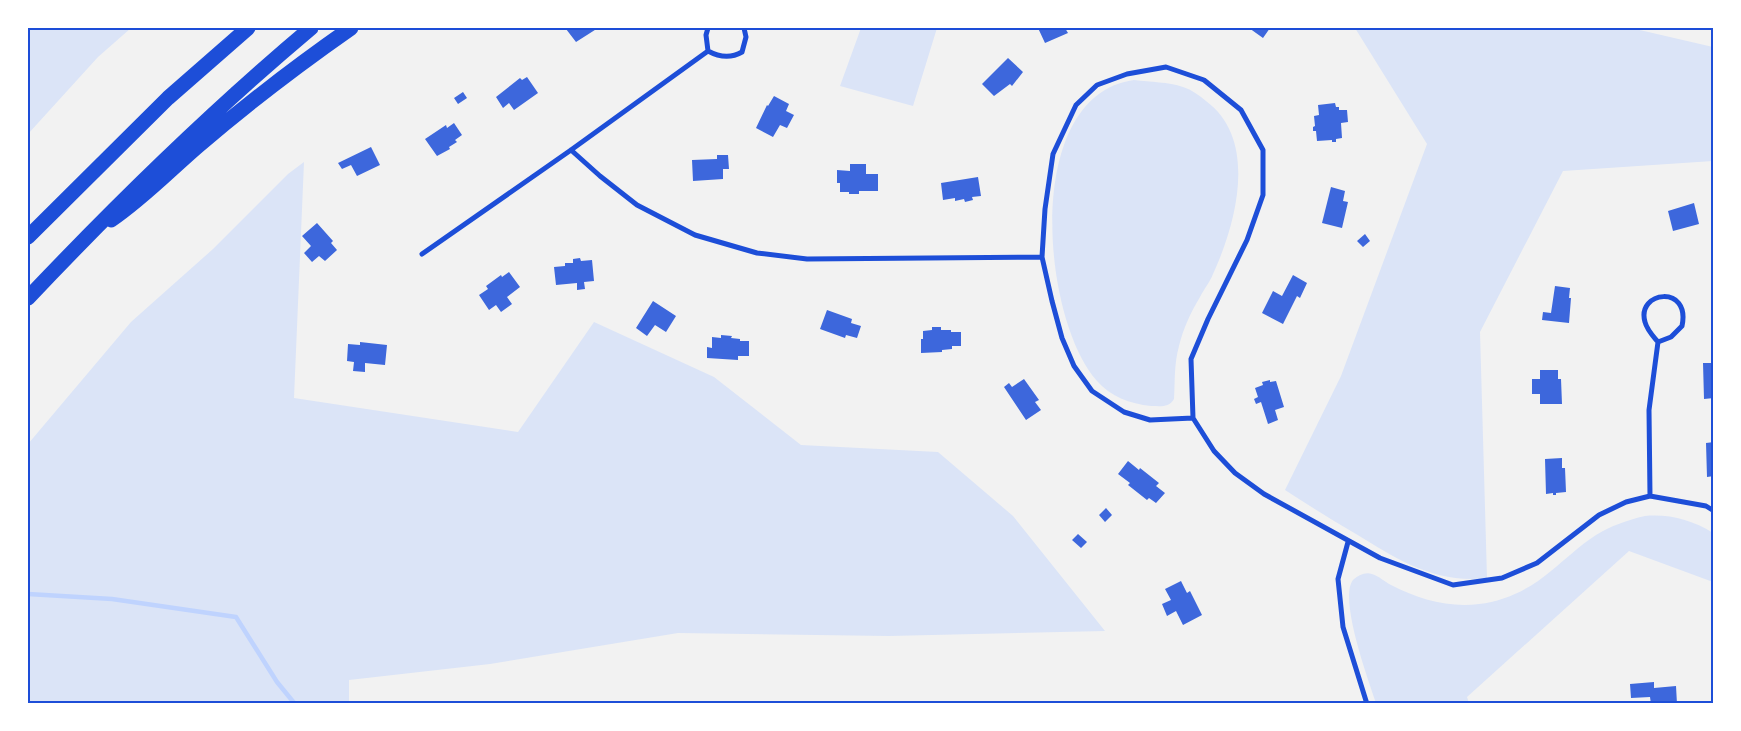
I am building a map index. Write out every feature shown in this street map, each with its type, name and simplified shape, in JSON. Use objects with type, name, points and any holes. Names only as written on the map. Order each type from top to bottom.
[{"type":"highway","points":[[208,62],[240,28]]},
{"type":"highway","points":[[28,237],[129,136],[208,62],[248,28]]},
{"type":"highway","points":[[28,298],[81,241],[192,133],[311,28]]},
{"type":"highway","points":[[81,241],[128,209],[162,177],[243,108],[350,28]]},
{"type":"street","points":[[708,28],[706,35],[708,51]]},
{"type":"street","points":[[708,51],[722,56],[737,55],[742,52],[746,37],[744,28]]},
{"type":"street","points":[[422,254],[708,51]]},
{"type":"street","points":[[1193,418],[1150,420],[1124,412],[1092,390],[1074,366],[1062,338],[1042,257],[1045,209],[1053,154],[1076,105],[1097,85],[1127,74],[1166,67],[1204,80],[1242,110],[1263,150],[1264,196],[1247,240],[1208,319],[1191,359],[1193,418],[1214,451],[1235,472],[1264,494],[1348,542],[1404,568],[1453,585],[1502,578],[1537,562],[1599,515],[1626,502],[1650,496],[1706,506],[1714,511]]},
{"type":"street","points":[[571,150],[637,205],[695,235],[756,253],[807,260],[1042,257]]},
{"type":"street","points":[[1650,496],[1649,410],[1658,342],[1645,323],[1644,315],[1646,306],[1651,300],[1661,296],[1671,297],[1679,302],[1683,309],[1682,326],[1671,337],[1658,342]]},
{"type":"street","points":[[1348,542],[1338,579],[1344,627],[1367,704]]},
{"type":"shaded area","points":[[28,28],[131,28],[98,57],[28,134]]},
{"type":"shaded area","points":[[861,28],[937,28],[913,106],[840,86]]},
{"type":"shaded area","points":[[1355,28],[1631,28],[1713,47],[1713,161],[1563,171],[1480,332],[1487,578],[1468,579],[1451,577],[1434,574],[1418,568],[1387,553],[1285,490],[1341,376],[1427,144]]},
{"type":"shaded area","points":[[1134,80],[1177,85],[1201,97],[1222,118],[1233,137],[1238,160],[1235,208],[1229,231],[1212,277],[1193,309],[1183,333],[1176,359],[1174,399],[1170,404],[1161,406],[1143,405],[1128,401],[1114,395],[1097,381],[1078,351],[1063,310],[1055,262],[1052,212],[1058,165],[1073,124],[1098,95]]},
{"type":"shaded area","points":[[304,162],[294,398],[518,432],[594,322],[714,377],[801,445],[938,452],[1013,516],[1105,631],[889,636],[678,633],[490,664],[349,680],[349,703],[28,703],[28,444],[131,322],[213,249],[288,174]]},
{"type":"shaded area","points":[[1645,516],[1663,516],[1680,519],[1713,533],[1713,582],[1629,551],[1467,697],[1469,703],[1376,703],[1361,659],[1352,620],[1349,602],[1350,588],[1354,579],[1369,573],[1412,594],[1456,605],[1479,604],[1499,600],[1518,593],[1535,583],[1596,535],[1619,524]]},
{"type":"building","points":[[567,28],[598,28],[576,42]]},
{"type":"building","points":[[1038,28],[1065,28],[1068,33],[1045,43]]},
{"type":"building","points":[[1249,28],[1270,28],[1263,38]]},
{"type":"building","points":[[1008,58],[1023,72],[1012,86],[1010,84],[994,96],[982,84]]},
{"type":"building","points":[[527,77],[538,93],[514,110],[509,103],[503,108],[496,97],[520,78],[522,80]]},
{"type":"building","points":[[463,92],[467,98],[458,104],[454,98]]},
{"type":"building","points":[[774,96],[789,104],[786,111],[794,115],[787,128],[780,125],[773,137],[756,128],[767,105]]},
{"type":"building","points":[[1335,103],[1339,110],[1347,110],[1348,122],[1341,123],[1342,138],[1336,139],[1336,142],[1332,142],[1332,140],[1317,141],[1316,131],[1313,131],[1313,127],[1315,126],[1314,116],[1319,115],[1318,105]]},
{"type":"building","points":[[454,123],[462,135],[455,140],[457,142],[449,147],[450,149],[437,156],[425,139],[446,125],[447,128]]},
{"type":"building","points":[[371,147],[380,165],[357,176],[351,165],[342,169],[338,163]]},
{"type":"building","points":[[717,155],[728,155],[729,169],[723,169],[723,179],[693,181],[692,160],[717,159]]},
{"type":"building","points":[[850,164],[866,164],[866,174],[878,174],[878,191],[859,191],[859,194],[840,192],[840,183],[837,183],[837,170],[850,171]]},
{"type":"building","points":[[978,177],[981,196],[972,197],[973,200],[965,202],[964,199],[955,201],[955,198],[943,200],[941,183]]},
{"type":"building","points":[[1331,187],[1345,191],[1343,201],[1348,202],[1342,228],[1322,223]]},
{"type":"building","points":[[1694,203],[1699,224],[1673,231],[1668,211]]},
{"type":"building","points":[[317,223],[333,241],[331,243],[337,250],[325,261],[319,256],[312,262],[304,253],[311,246],[302,236]]},
{"type":"building","points":[[1365,234],[1370,241],[1363,247],[1357,241]]},
{"type":"building","points":[[580,258],[581,261],[592,260],[594,281],[584,282],[585,289],[577,290],[577,283],[556,285],[554,267],[565,266],[565,263],[573,263],[573,259]]},
{"type":"building","points":[[509,272],[520,287],[507,297],[512,304],[501,312],[496,305],[489,310],[479,295],[488,289],[486,286],[501,275],[502,277]]},
{"type":"building","points":[[1293,275],[1307,283],[1300,298],[1297,296],[1283,324],[1262,313],[1273,291],[1282,296]]},
{"type":"building","points":[[1555,286],[1570,288],[1569,323],[1542,320],[1543,312],[1551,313]]},
{"type":"building","points":[[653,301],[676,316],[666,332],[655,325],[647,336],[636,328]]},
{"type":"building","points":[[827,310],[852,319],[851,323],[861,326],[857,338],[846,335],[845,338],[820,329]]},
{"type":"building","points":[[932,327],[941,327],[941,330],[951,330],[951,332],[961,332],[961,346],[952,346],[952,349],[942,350],[942,352],[921,353],[923,331],[932,330]]},
{"type":"building","points":[[721,335],[732,336],[731,338],[740,339],[740,341],[749,341],[749,356],[738,356],[738,360],[707,358],[707,347],[712,348],[712,337],[721,338]]},
{"type":"building","points":[[360,342],[387,345],[385,365],[365,363],[365,372],[353,371],[354,362],[347,361],[348,344],[360,345]]},
{"type":"building","points":[[1703,363],[1714,363],[1714,398],[1704,399]]},
{"type":"building","points":[[1540,370],[1558,370],[1558,379],[1561,379],[1562,404],[1540,404],[1540,394],[1532,394],[1532,379],[1540,379]]},
{"type":"building","points":[[1024,379],[1039,400],[1035,402],[1041,410],[1026,420],[1004,387],[1009,383],[1012,387]]},
{"type":"building","points":[[1270,380],[1270,382],[1276,381],[1284,407],[1275,410],[1278,420],[1268,424],[1261,402],[1256,404],[1254,399],[1258,397],[1255,388],[1263,385],[1262,382]]},
{"type":"building","points":[[1714,442],[1714,476],[1707,477],[1706,443]]},
{"type":"building","points":[[1562,458],[1562,468],[1565,468],[1566,492],[1556,493],[1556,495],[1553,495],[1553,493],[1546,494],[1545,459]]},
{"type":"building","points":[[1128,461],[1159,483],[1156,486],[1165,493],[1156,503],[1149,498],[1147,500],[1128,485],[1130,483],[1118,474]]},
{"type":"building","points":[[1106,508],[1112,515],[1105,522],[1099,515]]},
{"type":"building","points":[[1078,534],[1087,542],[1081,548],[1072,540]]},
{"type":"building","points":[[1181,581],[1187,593],[1190,591],[1202,615],[1183,625],[1176,611],[1167,616],[1162,604],[1171,600],[1165,589]]},
{"type":"building","points":[[1654,682],[1654,688],[1676,686],[1677,704],[1651,704],[1650,697],[1631,698],[1630,684]]},
{"type":"waterway","points":[[28,594],[112,599],[236,617],[277,682],[295,704]]}]
